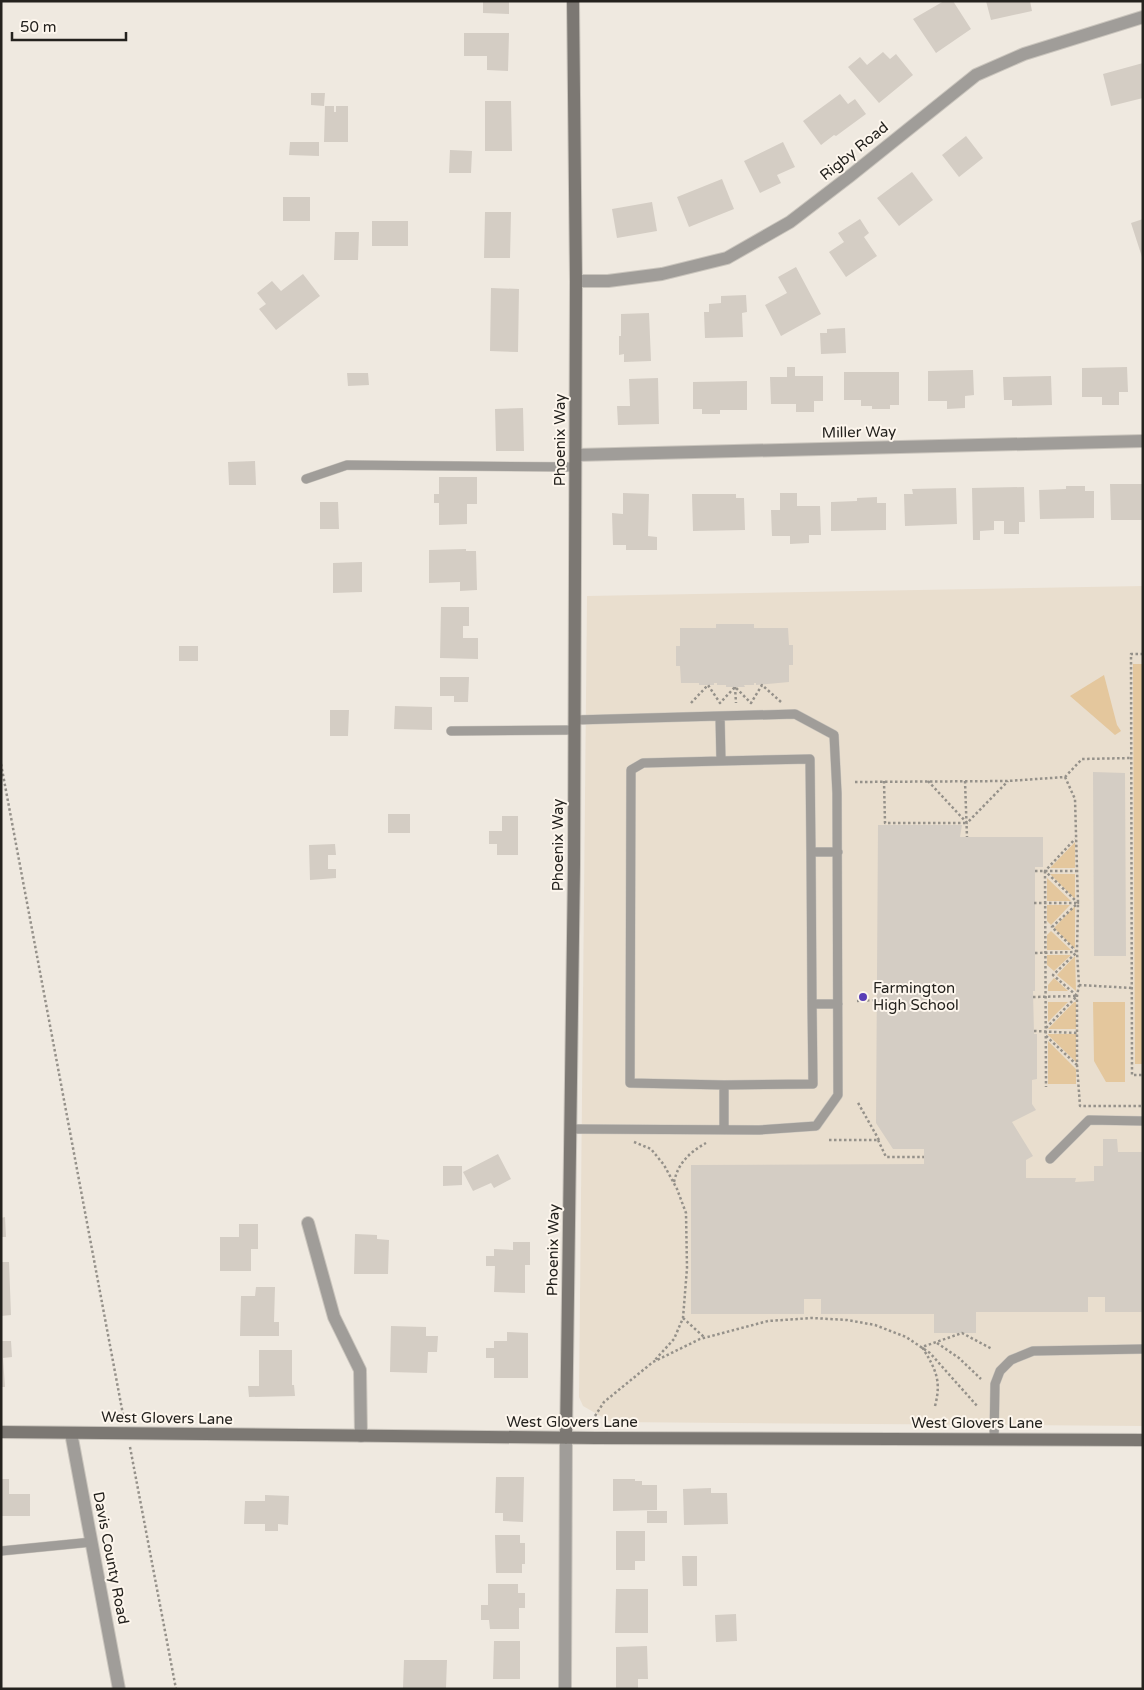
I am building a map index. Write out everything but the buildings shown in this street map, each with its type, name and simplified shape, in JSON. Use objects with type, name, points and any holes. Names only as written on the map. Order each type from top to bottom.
[{"type":"street","name":"Phoenix Way","points":[[565,1689],[566,1438],[575,725],[576,280],[573,1]]},
{"type":"street","name":"Rigby Road","points":[[576,280],[608,280],[662,274],[727,258],[790,222],[976,74],[1024,54],[1143,17]]},
{"type":"street","name":"Miller Way","points":[[576,461],[1143,441]]},
{"type":"street","points":[[308,1223],[334,1316],[360,1370],[361,1436]]},
{"type":"street","name":"West Glovers Lane","points":[[1,1432],[566,1438],[1143,1440]]},
{"type":"street","name":"Davis County Road","points":[[71,1433],[119,1689]]},
{"type":"lane","points":[[306,479],[347,465],[576,461]]},
{"type":"lane","points":[[450,731],[720,716],[796,714],[834,735],[838,852],[838,1095],[816,1126],[759,1130],[571,1129]]},
{"type":"lane","points":[[720,716],[721,761]]},
{"type":"lane","points":[[810,759],[812,1084],[630,1083],[631,770],[643,764],[721,761],[810,759]]},
{"type":"lane","points":[[811,852],[838,852]]},
{"type":"lane","points":[[812,1004],[838,1004]]},
{"type":"lane","points":[[724,1085],[724,1130]]},
{"type":"lane","points":[[1050,1160],[1089,1120],[1143,1121]]},
{"type":"lane","points":[[994,1440],[995,1384],[1000,1371],[1011,1360],[1033,1351],[1143,1349]]},
{"type":"lane","points":[[1,1552],[92,1542]]},
{"type":"path","points":[[1143,654],[1131,654],[1132,1075],[1143,1075]]},
{"type":"path","points":[[691,703],[708,685],[720,703],[735,687]]},
{"type":"path","points":[[735,687],[750,703],[762,685],[781,702]]},
{"type":"path","points":[[735,687],[736,703]]},
{"type":"path","points":[[855,782],[1008,781],[1064,777],[1082,759],[1131,758]]},
{"type":"path","points":[[1,764],[176,1689]]},
{"type":"path","points":[[1064,777],[1076,799],[1079,985],[1077,996],[1077,1065],[1080,1106],[1143,1106]]},
{"type":"path","points":[[884,781],[885,823],[967,823],[1008,781]]},
{"type":"path","points":[[928,781],[967,823]]},
{"type":"path","points":[[965,781],[967,837]]},
{"type":"path","points":[[1046,1087],[1045,871],[1076,840]]},
{"type":"path","points":[[1035,871],[1077,871]]},
{"type":"path","points":[[1045,871],[1078,903]]},
{"type":"path","points":[[1034,903],[1078,903]]},
{"type":"path","points":[[1046,927],[1052,927],[1078,903]]},
{"type":"path","points":[[1052,927],[1077,952]]},
{"type":"path","points":[[1035,953],[1077,952]]},
{"type":"path","points":[[1046,976],[1053,975],[1077,952]]},
{"type":"path","points":[[1053,975],[1077,996]]},
{"type":"path","points":[[1079,985],[1132,988]]},
{"type":"path","points":[[1033,996],[1077,996]]},
{"type":"path","points":[[1046,1030],[1077,996]]},
{"type":"path","points":[[857,1001],[877,1000]]},
{"type":"path","points":[[1034,1031],[1077,1032]]},
{"type":"path","points":[[1046,1036],[1077,1065]]},
{"type":"path","points":[[858,1101],[886,1157],[924,1157]]},
{"type":"path","points":[[674,1183],[676,1173],[684,1160],[710,1140]]},
{"type":"path","points":[[829,1140],[878,1140]]},
{"type":"path","points":[[595,1416],[604,1402],[653,1362],[674,1339],[684,1318],[687,1268],[686,1213],[674,1183],[664,1165],[651,1149],[633,1142]]},
{"type":"path","points":[[684,1318],[705,1337]]},
{"type":"path","points":[[653,1362],[705,1337],[768,1321],[821,1318],[847,1320],[875,1325],[906,1337],[930,1353],[978,1407]]},
{"type":"path","points":[[922,1348],[962,1333],[992,1350]]},
{"type":"path","points":[[937,1343],[959,1358],[981,1379]]},
{"type":"path","points":[[922,1348],[934,1368],[938,1380],[936,1406]]},
{"type":"shaded area","name":"Farmington High School","points":[[1143,586],[1143,1426],[611,1422],[583,1406],[579,1397],[587,596]]},
{"type":"shaded area","points":[[1133,664],[1143,664],[1143,1064],[1135,1064]]},
{"type":"shaded area","points":[[1104,675],[1117,725],[1121,731],[1115,735],[1070,696]]},
{"type":"shaded area","points":[[1075,842],[1075,868],[1050,868]]},
{"type":"shaded area","points":[[1050,874],[1075,874],[1075,899]]},
{"type":"shaded area","points":[[1047,878],[1071,901],[1047,901]]},
{"type":"shaded area","points":[[1047,905],[1070,905],[1051,925],[1047,921]]},
{"type":"shaded area","points":[[1075,906],[1075,949],[1054,928]]},
{"type":"shaded area","points":[[1051,931],[1071,950],[1047,950],[1047,935]]},
{"type":"shaded area","points":[[1047,955],[1071,955],[1054,971],[1047,965]]},
{"type":"shaded area","points":[[1075,956],[1076,991],[1057,975]]},
{"type":"shaded area","points":[[1054,978],[1068,991],[1048,991],[1048,985]]},
{"type":"shaded area","points":[[1048,1002],[1068,1002],[1048,1022]]},
{"type":"shaded area","points":[[1076,1002],[1076,1029],[1048,1029]]},
{"type":"shaded area","points":[[1093,1002],[1125,1002],[1125,1082],[1106,1082],[1094,1061]]},
{"type":"shaded area","points":[[1076,1034],[1076,1062],[1048,1035]]},
{"type":"shaded area","points":[[1048,1041],[1076,1069],[1076,1084],[1048,1084]]},
{"type":"place","name":"Farmington High School","points":[[863,997]]}]
